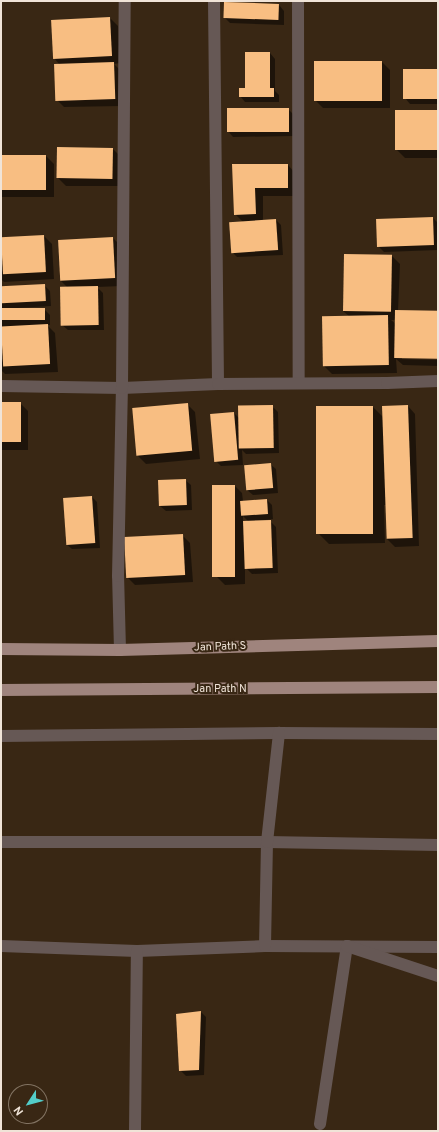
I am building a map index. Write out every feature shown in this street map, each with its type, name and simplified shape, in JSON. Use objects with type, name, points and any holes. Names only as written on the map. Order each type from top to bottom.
[{"type":"main road","name":"Jan Path S","points":[[1,649],[120,650],[438,642]]},
{"type":"main road","name":"Jan Path N","points":[[1,690],[438,687]]},
{"type":"street","points":[[120,650],[118,576],[122,388],[125,1]]},
{"type":"street","points":[[214,1],[218,384]]},
{"type":"street","points":[[298,1],[299,383]]},
{"type":"street","points":[[1,386],[122,388],[218,384],[387,383],[438,381]]},
{"type":"street","points":[[1,736],[279,733],[438,734]]},
{"type":"street","points":[[265,946],[267,842],[279,733]]},
{"type":"street","points":[[1,842],[267,842],[438,845]]},
{"type":"street","points":[[1,946],[137,951],[265,946],[438,947]]},
{"type":"street","points":[[347,946],[438,976]]},
{"type":"street","points":[[320,1124],[347,946]]},
{"type":"street","points":[[135,1131],[137,951]]},
{"type":"building","points":[[224,2],[279,4],[278,20],[223,18]]},
{"type":"building","points":[[110,17],[112,56],[53,59],[51,20]]},
{"type":"building","points":[[245,52],[270,52],[270,88],[274,88],[274,97],[239,97],[239,88],[245,88]]},
{"type":"building","points":[[314,61],[382,61],[382,101],[314,101]]},
{"type":"building","points":[[114,62],[115,99],[55,101],[54,64]]},
{"type":"building","points":[[403,69],[438,69],[438,99],[403,99]]},
{"type":"building","points":[[227,108],[289,108],[289,132],[227,132]]},
{"type":"building","points":[[395,110],[438,110],[438,150],[395,150]]},
{"type":"building","points":[[57,147],[113,148],[112,179],[56,178]]},
{"type":"building","points":[[1,155],[46,155],[46,190],[1,190]]},
{"type":"building","points":[[232,164],[288,164],[288,188],[255,188],[256,214],[234,215]]},
{"type":"building","points":[[433,217],[434,245],[377,247],[376,219]]},
{"type":"building","points":[[276,219],[278,250],[231,253],[229,222]]},
{"type":"building","points":[[44,235],[46,272],[3,274],[1,237]]},
{"type":"building","points":[[113,237],[115,278],[60,281],[58,240]]},
{"type":"building","points":[[344,254],[392,255],[391,312],[343,311]]},
{"type":"building","points":[[45,284],[46,301],[2,303],[1,286]]},
{"type":"building","points":[[98,286],[99,325],[61,326],[60,287]]},
{"type":"building","points":[[1,308],[45,308],[45,320],[1,320]]},
{"type":"building","points":[[395,310],[438,311],[437,359],[394,358]]},
{"type":"building","points":[[388,315],[389,365],[323,366],[322,316]]},
{"type":"building","points":[[48,324],[50,364],[3,366],[1,326]]},
{"type":"building","points":[[1,402],[21,402],[21,442],[1,442]]},
{"type":"building","points":[[188,403],[192,451],[136,456],[132,408]]},
{"type":"building","points":[[273,405],[274,448],[239,449],[238,406]]},
{"type":"building","points":[[408,405],[413,538],[387,539],[382,406]]},
{"type":"building","points":[[316,406],[373,406],[373,534],[316,534]]},
{"type":"building","points":[[234,412],[238,460],[214,462],[210,414]]},
{"type":"building","points":[[271,463],[273,488],[246,490],[244,465]]},
{"type":"building","points":[[186,479],[187,505],[159,506],[158,480]]},
{"type":"building","points":[[212,485],[235,485],[235,577],[212,577]]},
{"type":"building","points":[[92,496],[95,543],[66,545],[63,498]]},
{"type":"building","points":[[267,499],[268,514],[241,516],[240,501]]},
{"type":"building","points":[[271,520],[273,568],[245,569],[243,521]]},
{"type":"building","points":[[183,534],[185,575],[126,578],[124,537]]},
{"type":"building","points":[[201,1011],[199,1070],[179,1071],[176,1014]]}]
